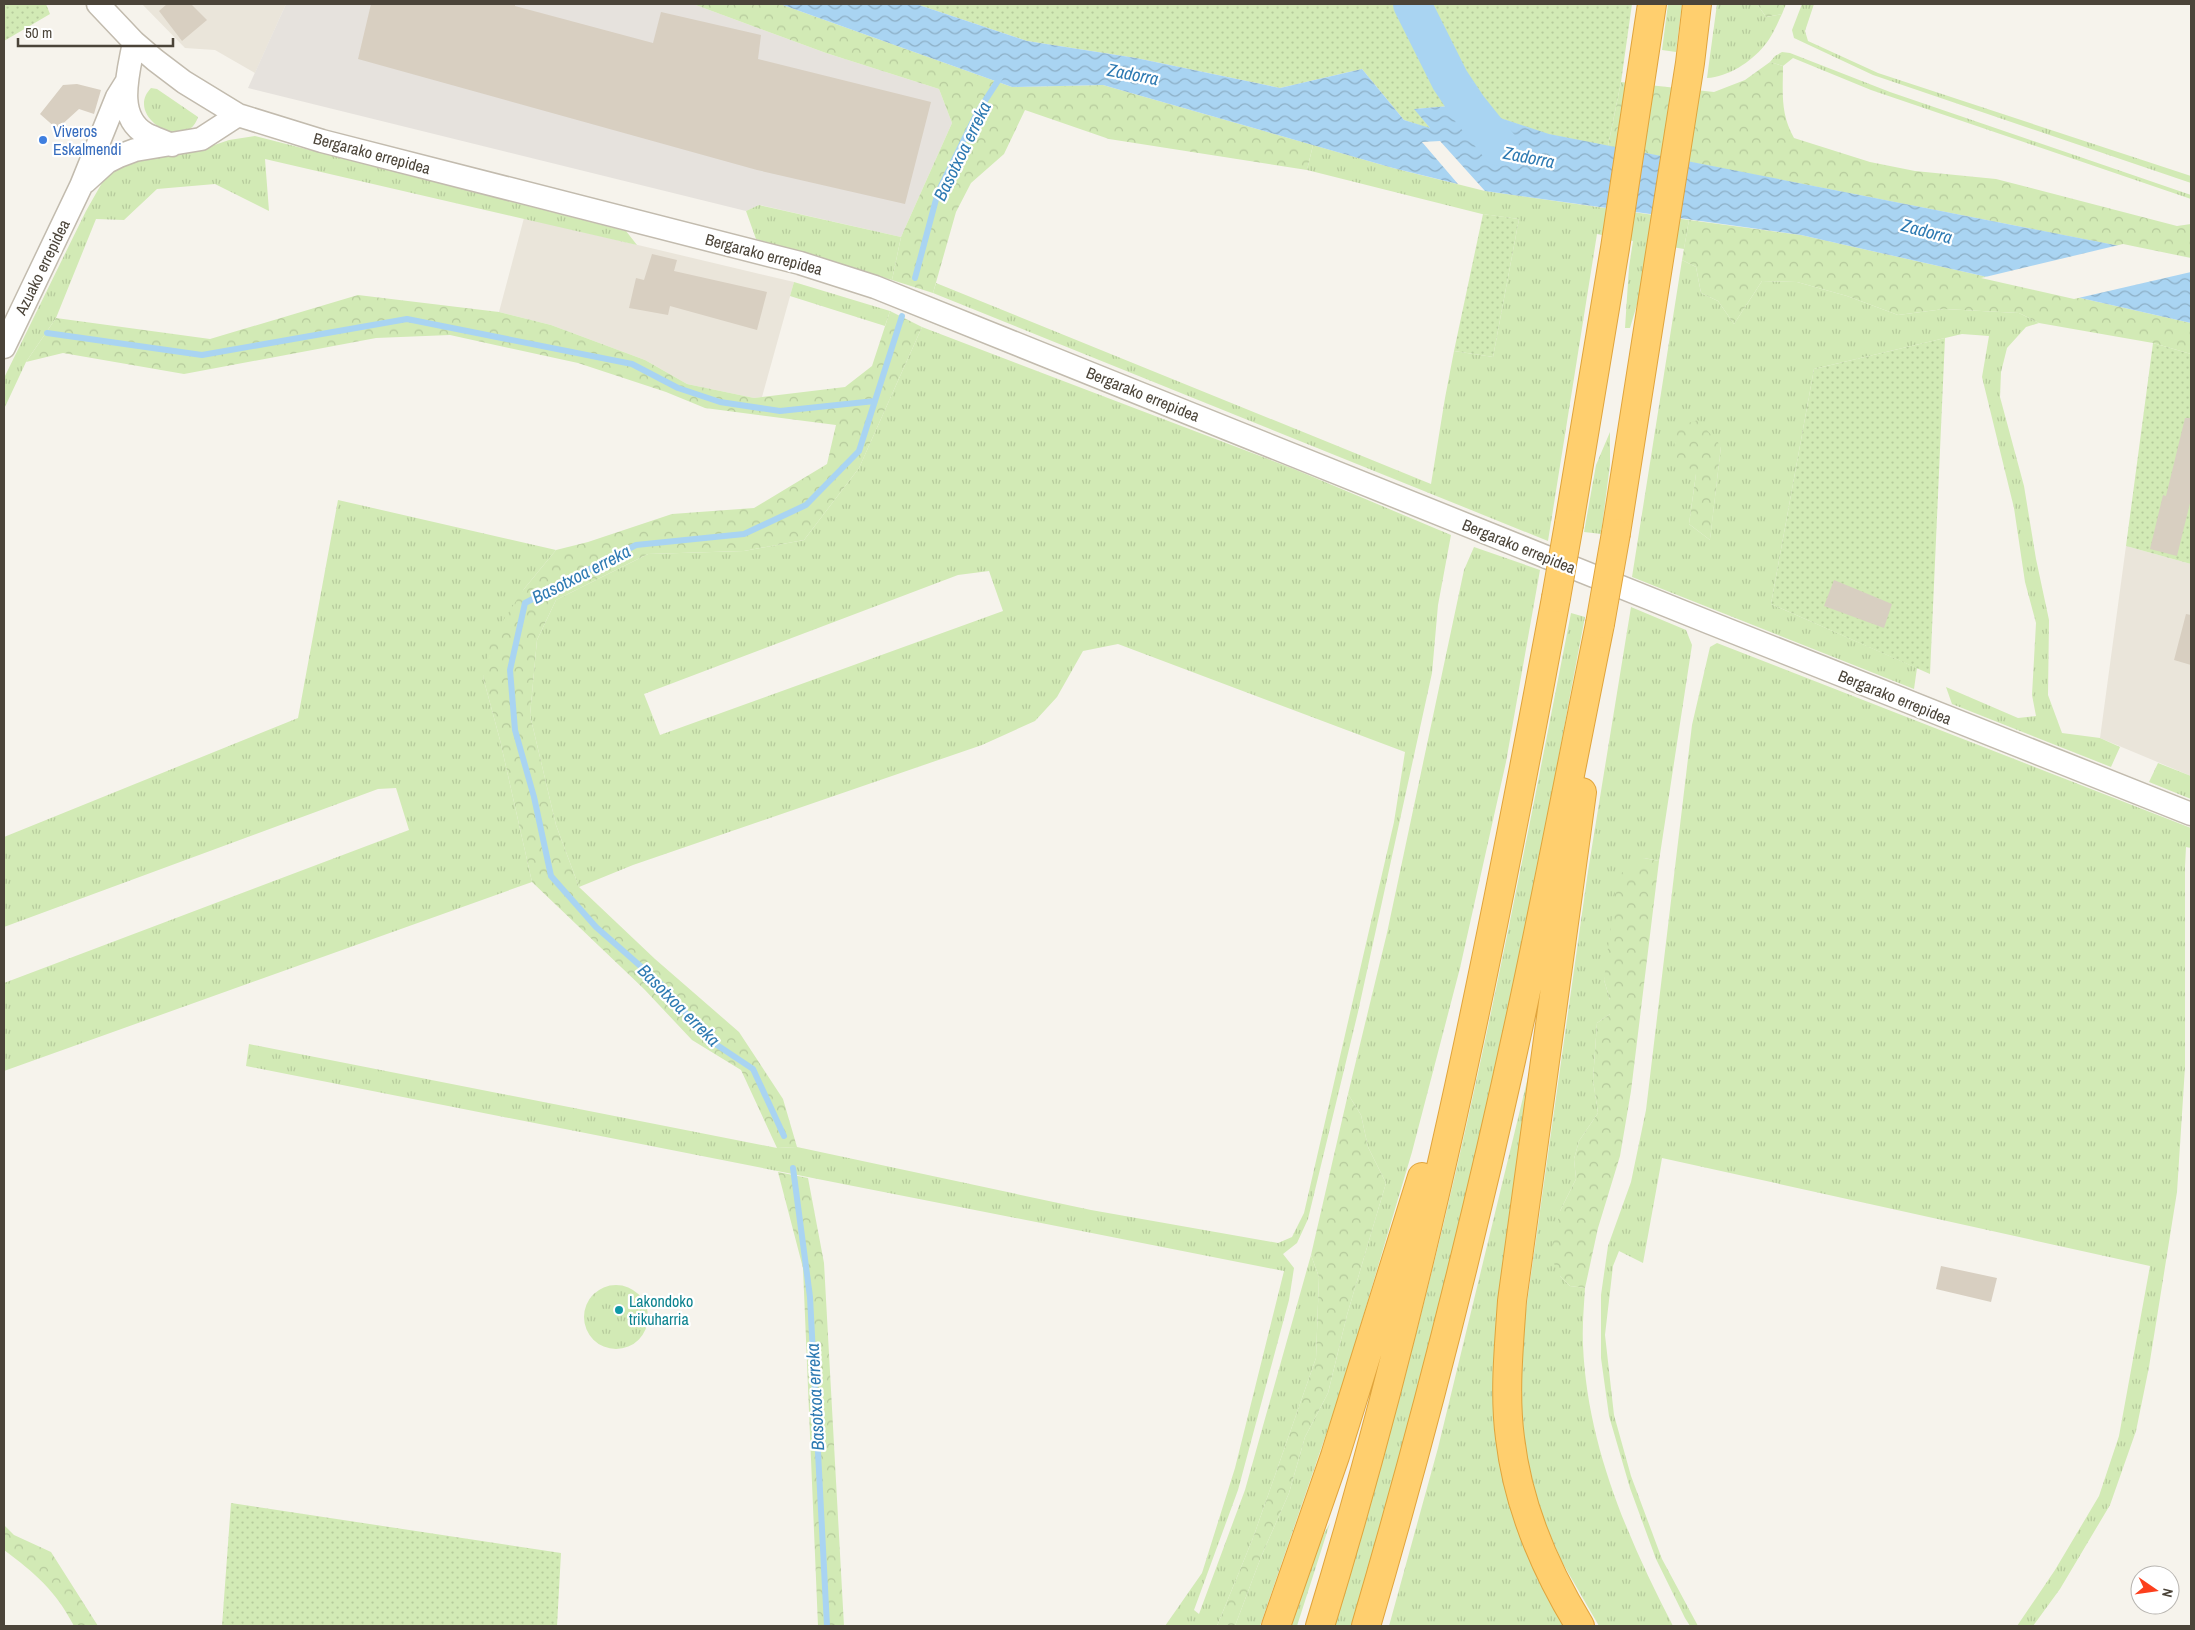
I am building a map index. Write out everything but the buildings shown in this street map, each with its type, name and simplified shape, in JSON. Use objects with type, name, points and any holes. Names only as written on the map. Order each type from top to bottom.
[{"type":"highway","points":[[1320,1626],[1372,1444],[1416,1273],[1481,987],[1516,814],[1569,524],[1616,248],[1652,4]]},
{"type":"highway","points":[[1366,1626],[1418,1444],[1468,1244],[1519,1024],[1600,624],[1616,533],[1690,63],[1697,4]]},
{"type":"highway","points":[[1580,1626],[1540,1552],[1520,1492],[1510,1438],[1507,1371],[1512,1301],[1580,816],[1600,624]]},
{"type":"highway","points":[[1276,1626],[1335,1456],[1481,987]]},
{"type":"street","name":"Bergarako errepidea","points":[[98,4],[134,42],[184,82],[238,115],[322,141],[800,263],[875,287],[2191,814]]},
{"type":"street","points":[[134,42],[127,82],[126,108],[133,122],[144,133],[173,145]]},
{"type":"street","name":"Azuako errepidea","points":[[4,347],[81,186],[117,97],[127,82]]},
{"type":"street","points":[[81,186],[107,162],[119,156],[135,150],[201,139],[238,115]]},
{"type":"shaded area","points":[[142,4],[286,4],[255,73],[215,50],[185,48]]},
{"type":"shaded area","points":[[286,4],[693,4],[826,53],[939,89],[952,123],[901,237],[760,205],[746,211],[248,88]]},
{"type":"shaded area","points":[[524,218],[794,282],[762,397],[754,398],[687,384],[645,360],[551,325],[499,312]]},
{"type":"shaded area","points":[[2126,546],[2191,564],[2191,776],[2100,738]]},
{"type":"green space","points":[[4,4],[46,4],[50,14],[4,41]]},
{"type":"green space","points":[[693,4],[780,4],[1012,87],[1103,85],[1313,145],[1307,170],[1109,139],[1025,110],[1004,154],[971,183],[956,212],[933,293],[892,280],[901,237],[952,123],[939,89],[826,53]]},
{"type":"green space","points":[[916,4],[1632,4],[1621,82],[1608,146],[1547,134],[1461,105],[1415,109],[1431,129],[1404,120],[1362,69],[1280,88],[1136,58],[1027,41]]},
{"type":"green space","points":[[1668,4],[1682,4],[1676,52],[1662,50]]},
{"type":"green space","points":[[1717,4],[1757,4],[1766,17],[1782,14],[1769,39],[1753,58],[1731,72],[1707,78]]},
{"type":"green space","points":[[1757,4],[1786,4],[1782,14],[1766,17]]},
{"type":"green space","points":[[1802,4],[1814,4],[1805,31],[1808,41],[1878,73],[2191,176],[2191,183],[1873,75],[1794,38],[1792,30]]},
{"type":"green space","points":[[1782,52],[1790,53],[1890,92],[2191,195],[2191,199],[1871,90],[1793,58],[1783,66],[1770,62]]},
{"type":"green space","points":[[1770,62],[1783,66],[1784,111],[1794,138],[1870,162],[1915,171],[1996,179],[2177,226],[2191,224],[2191,260],[1608,146],[1621,82],[1714,92],[1745,80]]},
{"type":"green space","points":[[151,88],[157,89],[198,117],[192,128],[182,132],[171,132],[151,120],[145,110],[145,99]]},
{"type":"green space","points":[[255,136],[626,231],[637,245],[265,159],[269,211],[215,184],[157,189],[124,220],[96,219],[56,318],[26,362],[4,409],[4,378],[86,211],[107,174],[139,155],[194,152],[229,140]]},
{"type":"green space","points":[[1313,145],[1393,168],[1485,191],[1689,220],[1684,249],[1648,243],[1642,288],[1630,328],[1625,328],[1629,267],[1633,241],[1597,234],[1548,541],[933,293],[936,283],[1431,484],[1454,351],[1493,357],[1519,219],[1482,214],[1307,170]]},
{"type":"green space","points":[[759,205],[901,237],[892,280],[756,239],[746,211]]},
{"type":"green space","points":[[1483,214],[1519,219],[1493,357],[1454,351]]},
{"type":"green space","points":[[1689,220],[1801,235],[2191,323],[2191,354],[2153,343],[2039,323],[2019,313],[1944,309],[1898,315],[1847,296],[1797,282],[1762,281],[1734,324],[1718,301],[1701,293],[1696,267],[1682,260]]},
{"type":"green space","points":[[1682,260],[1696,267],[1701,293],[1718,301],[1734,324],[1762,281],[1797,282],[1847,296],[1898,315],[1944,309],[2019,313],[2039,323],[2026,327],[2007,348],[2001,372],[2000,397],[2024,486],[2036,559],[2049,620],[2048,695],[2062,733],[2100,738],[2120,747],[2111,767],[1952,704],[1946,687],[2018,718],[2036,716],[2032,695],[2036,623],[2025,582],[2014,508],[1982,377],[1989,336],[1962,334],[1814,369],[1771,604],[1917,668],[1914,689],[1632,577]],"holes":[[[1721,446],[1710,540],[1689,524],[1696,474]]]},
{"type":"green space","points":[[794,282],[890,311],[885,326],[790,296]]},
{"type":"green space","points":[[358,295],[499,312],[551,325],[645,360],[687,384],[754,398],[845,387],[872,366],[890,311],[922,327],[859,468],[804,540],[744,551],[648,554],[556,600],[537,640],[530,715],[556,825],[579,887],[655,959],[739,1032],[783,1099],[797,1147],[777,1148],[741,1070],[692,1040],[644,989],[532,882],[500,740],[483,677],[491,639],[524,589],[556,550],[588,542],[672,514],[754,508],[827,464],[836,425],[705,408],[666,392],[578,363],[450,335],[376,338],[184,374],[63,353],[26,362],[56,318],[210,339]]},
{"type":"green space","points":[[922,327],[1294,469],[1451,535],[1438,605],[1432,673],[1358,1012],[1308,1219],[1297,1243],[1283,1254],[1294,1268],[1289,1300],[1238,1490],[1194,1610],[1199,1614],[1245,1490],[1311,1255],[1319,1277],[1316,1358],[1253,1538],[1217,1626],[1165,1626],[1202,1573],[1235,1468],[1284,1271],[246,1066],[249,1044],[777,1148],[797,1147],[1091,1210],[1278,1243],[1292,1237],[1304,1213],[1394,822],[1405,752],[1118,644],[1083,651],[1057,697],[1035,721],[982,745],[633,865],[579,887],[556,825],[530,715],[537,640],[556,600],[648,554],[744,551],[804,540],[859,468]],"holes":[[[989,571],[1003,611],[660,735],[644,694],[958,575]]]},
{"type":"green space","points":[[1945,338],[1930,674],[1771,604],[1814,369]]},
{"type":"green space","points":[[2153,343],[2191,354],[2191,564],[2126,546]]},
{"type":"green space","points":[[1698,420],[1721,446],[1710,540],[1689,524],[1696,474],[1677,458],[1673,436],[1682,425]]},
{"type":"green space","points":[[1610,432],[1610,465],[1601,534],[1584,532],[1596,465]]},
{"type":"green space","points":[[338,500],[556,550],[524,589],[483,677],[500,740],[532,882],[4,1071],[4,983],[409,830],[396,788],[378,789],[4,927],[4,837],[298,718]]},
{"type":"green space","points":[[1474,547],[1540,570],[1506,762],[1460,968],[1412,1152],[1341,1391],[1260,1626],[1235,1626],[1261,1557],[1289,1493],[1305,1437],[1328,1393],[1347,1315],[1386,1183],[1368,1147],[1361,1115],[1348,1094],[1387,933],[1464,570]]},
{"type":"green space","points":[[1631,607],[1686,630],[1692,645],[1659,861],[1644,858],[1604,980],[1610,1000],[1610,1014],[1597,1023],[1593,1080],[1598,1113],[1579,1141],[1574,1159],[1576,1179],[1560,1211],[1560,1276],[1570,1286],[1585,1288],[1583,1338],[1586,1382],[1592,1419],[1601,1455],[1626,1525],[1673,1626],[1599,1626],[1562,1562],[1539,1509],[1525,1448],[1519,1384],[1524,1324],[1588,871]]},
{"type":"green space","points":[[1571,613],[1585,617],[1528,920],[1490,1097],[1434,1325],[1352,1626],[1335,1626],[1406,1375],[1462,1146],[1510,919]]},
{"type":"green space","points":[[1717,643],[2191,828],[2191,848],[2186,847],[2185,866],[2185,1067],[2177,1192],[2149,1367],[2136,1431],[2110,1505],[2060,1589],[2033,1626],[2017,1626],[2055,1570],[2099,1496],[2119,1436],[2150,1266],[1662,1158],[1643,1263],[1619,1251],[1613,1266],[1605,1335],[1614,1415],[1631,1476],[1662,1559],[1698,1626],[1690,1626],[1685,1618],[1656,1559],[1630,1488],[1609,1416],[1601,1358],[1601,1295],[1608,1246],[1631,1182],[1646,1110],[1692,725],[1710,647]]},
{"type":"green space","points":[[2158,763],[2191,776],[2191,799],[2149,782]]},
{"type":"green space","points":[[1644,858],[1659,861],[1631,1091],[1620,1156],[1598,1228],[1585,1288],[1570,1286],[1560,1276],[1550,1255],[1560,1211],[1576,1179],[1574,1159],[1579,1141],[1598,1113],[1593,1080],[1597,1023],[1610,1014],[1610,1000],[1604,980],[1617,876]]},
{"type":"green space","points":[[1536,1044],[1496,1381],[1571,1626],[1389,1626],[1438,1448]]},
{"type":"green space","points":[[1348,1094],[1361,1115],[1368,1147],[1386,1183],[1347,1315],[1328,1393],[1305,1437],[1289,1493],[1261,1557],[1235,1626],[1217,1626],[1253,1538],[1316,1358],[1319,1277],[1311,1255]]},
{"type":"green space","points":[[778,1172],[808,1178],[824,1263],[844,1626],[818,1626],[803,1268]]},
{"type":"green space","points":[[610,1285],[622,1285],[639,1294],[646,1305],[648,1317],[646,1329],[639,1340],[622,1349],[610,1349],[598,1344],[589,1335],[584,1323],[584,1311],[589,1299],[598,1290]]},
{"type":"green space","points":[[231,1503],[561,1553],[557,1626],[222,1626]]},
{"type":"green space","points":[[1330,1523],[1297,1626],[1287,1626],[1308,1562]]},
{"type":"green space","points":[[4,1525],[14,1535],[51,1552],[98,1626],[74,1626],[60,1603],[44,1584],[4,1550]]},
{"type":"water","name":"Zadorra","points":[[780,4],[916,4],[1027,41],[1136,58],[1280,88],[1362,69],[1404,120],[1430,128],[1414,109],[1461,105],[1549,134],[2191,260],[2191,323],[1801,235],[1485,191],[1440,141],[1422,142],[1458,184],[1393,168],[1103,85],[1012,87]]},
{"type":"pier","points":[[2123,244],[2191,258],[2191,272],[2074,299],[1981,278]]},
{"type":"waterway","name":"Zadorra","points":[[1412,4],[1450,80],[1468,107],[1500,147]]},
{"type":"waterway","name":"Basotxoa erreka","points":[[915,278],[938,192],[977,113],[1001,76]]},
{"type":"waterway","name":"Basotxoa erreka","points":[[784,1136],[753,1069],[708,1039],[662,985],[596,927],[551,876],[534,797],[515,730],[510,670],[525,603],[636,545],[744,534],[806,505],[859,451],[902,316]]},
{"type":"waterway","points":[[47,333],[202,355],[407,319],[632,364],[678,388],[720,402],[780,411],[875,401]]},
{"type":"waterway","name":"Basotxoa erreka","points":[[793,1168],[810,1297],[827,1626]]},
{"type":"place","name":"Viveros Eskalmendi","points":[[43,140]]},
{"type":"place","name":"Lakondoko trikuharria","points":[[619,1310]]}]
